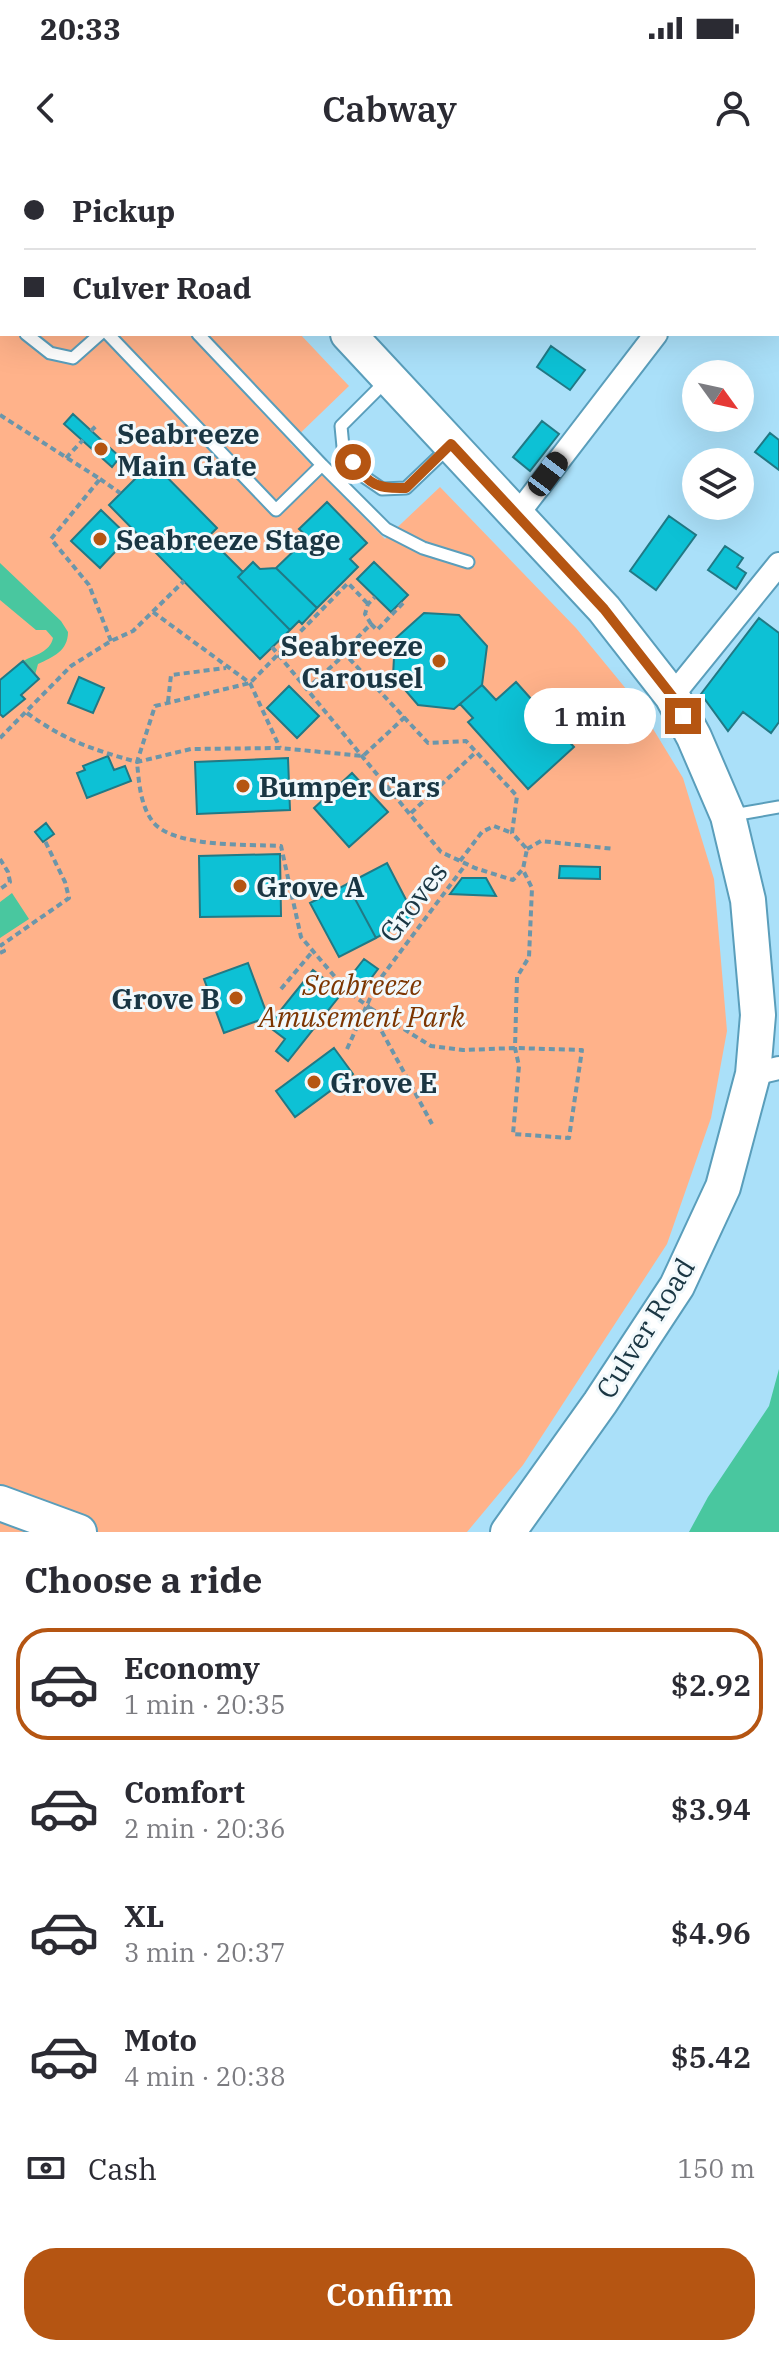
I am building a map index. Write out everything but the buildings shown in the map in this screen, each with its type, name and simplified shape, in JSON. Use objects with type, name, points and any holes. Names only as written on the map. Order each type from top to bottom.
[{"type":"main road","name":"Culver Road","points":[[352,336],[604,609],[672,696],[694,737],[728,816],[748,900],[753,938],[758,1015],[766,1071],[723,1187],[677,1286],[600,1403],[508,1532]]},
{"type":"main road","points":[[15,1518],[74,1530]]},
{"type":"street","points":[[517,515],[654,336]]},
{"type":"street","points":[[672,696],[774,578]]},
{"type":"lane","points":[[29,336],[50,353],[73,358],[98,336]]},
{"type":"lane","points":[[110,336],[276,510],[322,465]]},
{"type":"lane","points":[[200,336],[386,529],[423,548],[468,562]]},
{"type":"lane","points":[[390,378],[341,426],[343,447],[363,476],[382,489],[406,488],[451,444]]},
{"type":"lane","points":[[728,816],[779,807]]},
{"type":"path","points":[[0,415],[120,493]]},
{"type":"path","points":[[91,431],[96,426]]},
{"type":"path","points":[[66,458],[83,440]]},
{"type":"path","points":[[100,479],[51,539],[89,585],[111,641]]},
{"type":"path","points":[[0,738],[71,666],[133,631],[184,581]]},
{"type":"path","points":[[368,604],[348,583],[250,683],[155,706],[137,762],[140,795],[154,823],[182,839],[281,846],[301,937],[347,991],[431,1046],[463,1050],[515,1048],[582,1050],[569,1138],[513,1134],[519,1066],[515,1048],[517,977],[529,957],[532,888],[523,869]]},
{"type":"path","points":[[375,597],[368,604],[365,614],[377,630],[403,603]]},
{"type":"path","points":[[153,612],[250,683],[280,748]]},
{"type":"path","points":[[307,689],[345,654],[347,648],[371,624]]},
{"type":"path","points":[[272,647],[441,852],[513,880],[523,869],[527,849],[541,841],[614,849]]},
{"type":"path","points":[[345,654],[428,743],[466,741],[517,796],[512,833]]},
{"type":"path","points":[[168,703],[171,675],[229,668]]},
{"type":"path","points":[[27,713],[76,744],[137,762],[191,749],[280,748],[363,756]]},
{"type":"path","points":[[363,756],[405,717]]},
{"type":"path","points":[[410,814],[476,752]]},
{"type":"path","points":[[460,861],[482,832],[494,826],[512,833],[527,849]]},
{"type":"path","points":[[0,953],[4,951],[0,946],[69,898],[65,882],[45,841]]},
{"type":"path","points":[[0,859],[10,882],[0,889]]},
{"type":"path","name":"Groves","points":[[347,1049],[377,983],[466,864]]},
{"type":"path","points":[[281,989],[313,951]]},
{"type":"path","points":[[368,1006],[432,1124]]},
{"type":"green space","name":"Seabreeze Amusement Park","points":[[0,336],[302,336],[349,386],[290,443],[385,539],[440,487],[576,628],[636,701],[683,778],[714,879],[727,1031],[711,1118],[667,1244],[523,1465],[467,1532],[0,1532]]},
{"type":"shaded area","points":[[0,563],[61,621],[68,632],[62,649],[38,664],[35,675],[23,661],[45,650],[53,638],[46,630],[36,630],[0,600]]},
{"type":"shaded area","points":[[12,893],[29,919],[0,938],[0,902]]},
{"type":"shaded area","points":[[779,1369],[779,1532],[689,1532],[708,1497],[769,1406]]},
{"type":"place","name":"Seabreeze Main Gate","points":[[101,449]]},
{"type":"place","name":"Seabreeze Stage","points":[[100,539]]},
{"type":"place","name":"Seabreeze Carousel","points":[[439,661]]},
{"type":"place","name":"Bumper Cars","points":[[243,786]]},
{"type":"place","name":"Grove A","points":[[240,886]]},
{"type":"place","name":"Grove B","points":[[236,998]]},
{"type":"place","name":"Grove E","points":[[314,1082]]},
{"type":"route","points":[[353,462],[363,476],[382,489],[406,488],[451,444],[604,609],[672,696],[683,716]]}]
